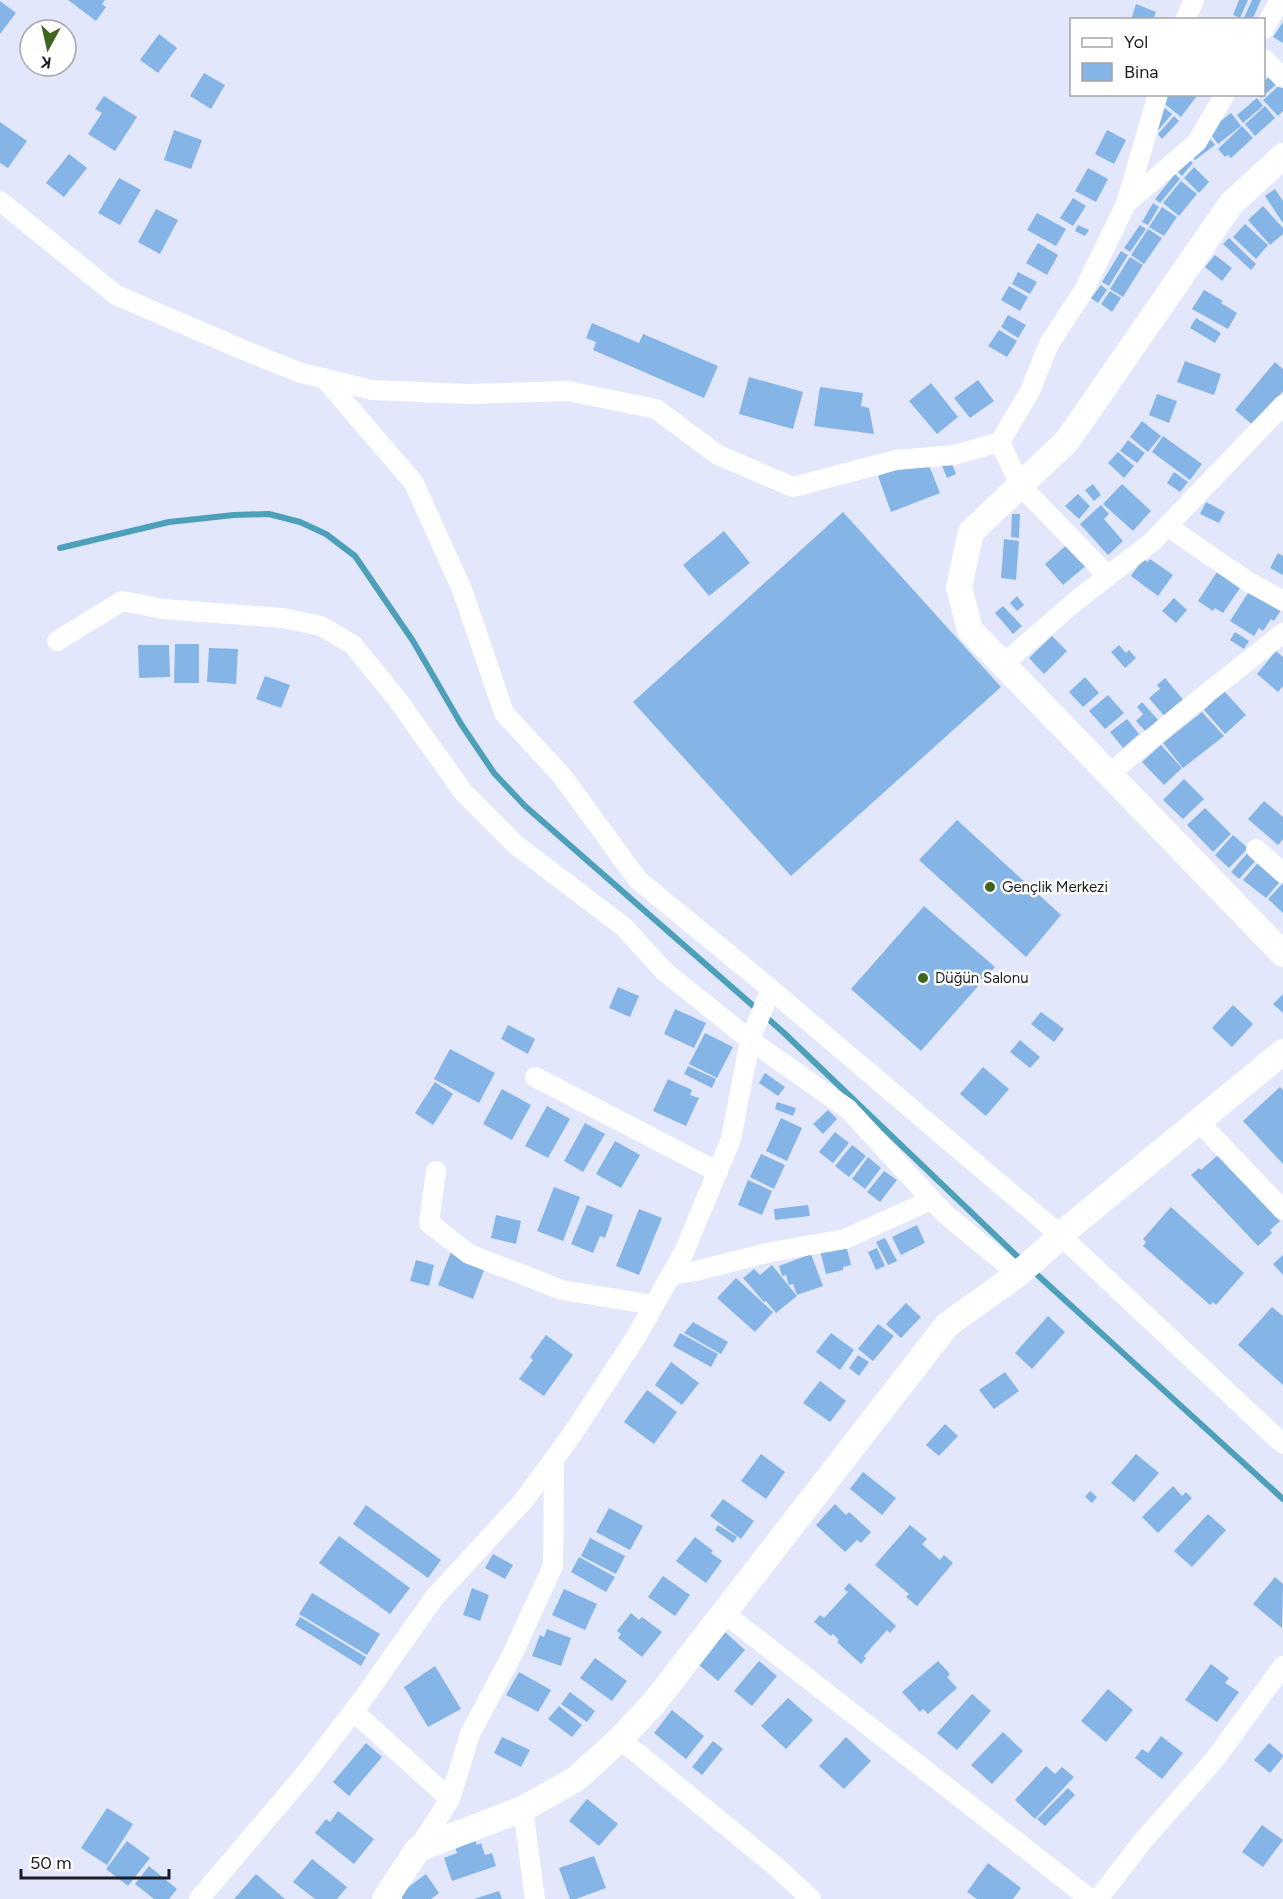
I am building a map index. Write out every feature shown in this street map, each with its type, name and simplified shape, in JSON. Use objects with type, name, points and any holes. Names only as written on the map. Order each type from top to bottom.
[{"type":"street","points":[[1186,18],[1194,0]]},
{"type":"street","points":[[1265,26],[1280,0]]},
{"type":"street","points":[[1265,61],[1283,78]]},
{"type":"street","points":[[0,201],[116,295],[241,349],[301,372],[372,390],[468,394],[568,392],[656,410],[718,455],[793,487],[896,460],[954,455],[1000,442],[1030,391],[1049,344],[1084,290],[1126,204],[1157,96]]},
{"type":"street","points":[[1126,204],[1197,142],[1224,96]]},
{"type":"street","points":[[1283,156],[1231,204],[1066,441],[970,532],[959,587],[970,630],[1283,954]]},
{"type":"street","points":[[324,378],[414,483],[463,592],[504,713],[562,776],[638,880],[768,996],[1056,1240],[1283,1444]]},
{"type":"street","points":[[1003,664],[1152,542],[1283,405]]},
{"type":"street","points":[[1000,442],[1020,484],[1108,576]]},
{"type":"street","points":[[1167,526],[1247,581],[1283,601]]},
{"type":"street","points":[[57,640],[122,601],[163,609],[283,618],[321,626],[353,645],[397,699],[464,793],[516,844],[624,927],[664,971],[848,1108],[944,1213],[1018,1274]]},
{"type":"street","points":[[1109,774],[1283,633]]},
{"type":"street","points":[[1256,849],[1283,873]]},
{"type":"street","points":[[199,1899],[305,1774],[434,1598],[524,1500],[598,1395],[684,1252],[732,1139],[752,1035],[768,996]]},
{"type":"street","points":[[418,1849],[523,1809],[576,1779],[620,1739],[654,1703],[947,1325],[1018,1274],[1283,1052]]},
{"type":"street","points":[[535,1077],[718,1172]]},
{"type":"street","points":[[1198,1121],[1283,1209]]},
{"type":"street","points":[[436,1171],[429,1223],[469,1254],[562,1290],[654,1305]]},
{"type":"street","points":[[671,1275],[771,1252],[845,1239],[932,1200]]},
{"type":"street","points":[[385,1899],[450,1799],[470,1734],[513,1653],[553,1566],[554,1460]]},
{"type":"street","points":[[724,1612],[1090,1899]]},
{"type":"street","points":[[1098,1899],[1142,1842],[1215,1758],[1283,1666]]},
{"type":"street","points":[[353,1711],[450,1799]]},
{"type":"street","points":[[620,1739],[780,1870],[811,1899]]},
{"type":"street","points":[[523,1809],[535,1899]]},
{"type":"building","points":[[68,0],[105,0],[102,4],[106,7],[96,21]]},
{"type":"building","points":[[1239,0],[1248,0],[1240,18],[1233,15]]},
{"type":"building","points":[[1252,0],[1261,0],[1253,18],[1244,18]]},
{"type":"building","points":[[0,1],[16,13],[0,34]]},
{"type":"building","points":[[1136,4],[1156,12],[1154,18],[1132,18]]},
{"type":"building","points":[[1283,22],[1283,43],[1273,37]]},
{"type":"building","points":[[159,34],[177,48],[158,73],[140,60]]},
{"type":"building","points":[[204,73],[225,85],[211,109],[190,96]]},
{"type":"building","points":[[1273,73],[1280,81],[1265,94],[1265,80]]},
{"type":"building","points":[[1283,82],[1283,111],[1278,116],[1263,100]]},
{"type":"building","points":[[104,96],[137,117],[115,151],[88,134],[102,113],[95,109]]},
{"type":"building","points":[[1165,96],[1196,97],[1181,117],[1161,101]]},
{"type":"building","points":[[1257,98],[1263,106],[1243,123],[1237,115]]},
{"type":"building","points":[[1162,106],[1172,114],[1156,133]]},
{"type":"building","points":[[1265,106],[1275,118],[1255,136],[1245,124]]},
{"type":"building","points":[[1231,113],[1241,126],[1218,144],[1208,131]]},
{"type":"building","points":[[1174,116],[1179,121],[1162,139],[1158,134]]},
{"type":"building","points":[[0,122],[27,141],[8,168],[0,163]]},
{"type":"building","points":[[1242,126],[1253,138],[1231,158],[1228,155],[1225,157],[1218,149]]},
{"type":"building","points":[[174,130],[202,140],[191,169],[164,160]]},
{"type":"building","points":[[1107,130],[1126,140],[1114,164],[1095,154]]},
{"type":"building","points":[[1208,136],[1215,145],[1195,160],[1188,151]]},
{"type":"building","points":[[69,154],[87,168],[64,197],[46,183]]},
{"type":"building","points":[[1189,159],[1193,163],[1182,176],[1177,171]]},
{"type":"building","points":[[1194,167],[1209,182],[1199,193],[1184,178]]},
{"type":"building","points":[[1088,168],[1108,179],[1096,202],[1075,191]]},
{"type":"building","points":[[1175,174],[1180,179],[1160,203],[1155,199]]},
{"type":"building","points":[[119,178],[141,190],[120,225],[98,213]]},
{"type":"building","points":[[1181,181],[1197,194],[1179,216],[1163,203]]},
{"type":"building","points":[[1275,189],[1283,201],[1283,223],[1265,196]]},
{"type":"building","points":[[1073,198],[1086,206],[1073,226],[1060,218]]},
{"type":"building","points":[[1153,203],[1159,207],[1148,225],[1142,222]]},
{"type":"building","points":[[1263,206],[1283,228],[1283,234],[1270,245],[1248,220]]},
{"type":"building","points":[[1162,207],[1177,217],[1164,236],[1149,227]]},
{"type":"building","points":[[156,209],[178,220],[160,254],[138,242]]},
{"type":"building","points":[[1037,213],[1066,229],[1056,246],[1027,230]]},
{"type":"building","points":[[1245,224],[1268,245],[1256,259],[1233,237]]},
{"type":"building","points":[[1078,225],[1089,230],[1085,236],[1075,231]]},
{"type":"building","points":[[1140,225],[1146,229],[1130,252],[1124,248]]},
{"type":"building","points":[[1148,229],[1162,238],[1144,264],[1131,255]]},
{"type":"building","points":[[1229,238],[1256,264],[1251,270],[1223,244]]},
{"type":"building","points":[[1038,243],[1058,255],[1047,275],[1026,263]]},
{"type":"building","points":[[1121,251],[1128,255],[1109,286],[1102,282]]},
{"type":"building","points":[[1215,255],[1232,268],[1222,281],[1205,267]]},
{"type":"building","points":[[1130,257],[1143,265],[1123,297],[1110,289]]},
{"type":"building","points":[[1018,272],[1037,282],[1030,294],[1012,284]]},
{"type":"building","points":[[1101,285],[1107,290],[1098,303],[1091,298]]},
{"type":"building","points":[[1009,286],[1028,297],[1020,311],[1001,300]]},
{"type":"building","points":[[1204,290],[1223,301],[1221,303],[1237,313],[1228,329],[1192,309]]},
{"type":"building","points":[[1110,291],[1121,298],[1112,312],[1101,304]]},
{"type":"building","points":[[1008,315],[1026,325],[1018,338],[1001,327]]},
{"type":"building","points":[[1196,318],[1221,333],[1215,343],[1190,328]]},
{"type":"building","points":[[592,323],[639,343],[643,334],[718,366],[704,398],[593,350],[596,342],[586,338]]},
{"type":"building","points":[[999,330],[1017,341],[1007,357],[988,346]]},
{"type":"building","points":[[1185,361],[1221,374],[1214,395],[1177,382]]},
{"type":"building","points":[[1275,362],[1283,369],[1283,391],[1254,426],[1235,410]]},
{"type":"building","points":[[749,377],[803,392],[793,429],[739,414]]},
{"type":"building","points":[[978,380],[994,401],[970,418],[954,398]]},
{"type":"building","points":[[931,383],[958,417],[937,434],[909,401]]},
{"type":"building","points":[[820,387],[863,393],[861,406],[869,408],[874,434],[814,426]]},
{"type":"building","points":[[1157,394],[1177,401],[1169,423],[1149,415]]},
{"type":"building","points":[[1142,421],[1161,436],[1148,452],[1130,437]]},
{"type":"building","points":[[1163,436],[1202,464],[1190,480],[1152,452]]},
{"type":"building","points":[[1128,440],[1145,453],[1137,463],[1120,451]]},
{"type":"building","points":[[1118,452],[1134,466],[1124,478],[1108,463]]},
{"type":"building","points":[[926,458],[940,493],[891,512],[878,476]]},
{"type":"building","points":[[950,459],[956,474],[947,478],[941,463]]},
{"type":"building","points":[[1174,472],[1188,482],[1180,492],[1167,483]]},
{"type":"building","points":[[1093,484],[1101,495],[1094,501],[1085,490]]},
{"type":"building","points":[[1122,484],[1151,511],[1133,531],[1103,504]]},
{"type":"building","points":[[1078,494],[1090,506],[1079,519],[1065,506]]},
{"type":"building","points":[[1206,502],[1225,512],[1219,523],[1200,514]]},
{"type":"building","points":[[1101,505],[1109,514],[1104,519],[1123,541],[1108,555],[1080,524]]},
{"type":"building","points":[[843,512],[1001,687],[791,876],[633,702]]},
{"type":"building","points":[[1012,514],[1020,514],[1019,538],[1011,537]]},
{"type":"building","points":[[724,531],[750,563],[709,596],[683,565]]},
{"type":"building","points":[[1004,539],[1019,541],[1016,580],[1001,578]]},
{"type":"building","points":[[1069,543],[1088,564],[1063,585],[1045,564]]},
{"type":"building","points":[[1278,553],[1283,556],[1283,575],[1270,568]]},
{"type":"building","points":[[1143,559],[1148,562],[1150,559],[1173,575],[1158,596],[1131,576]]},
{"type":"building","points":[[1217,572],[1240,588],[1223,613],[1215,608],[1213,611],[1198,601]]},
{"type":"building","points":[[1250,590],[1281,610],[1274,621],[1271,619],[1263,631],[1259,628],[1254,636],[1230,621]]},
{"type":"building","points":[[1017,596],[1024,605],[1017,611],[1010,603]]},
{"type":"building","points":[[1174,598],[1187,610],[1176,623],[1162,611]]},
{"type":"building","points":[[1003,606],[1022,626],[1013,634],[995,613]]},
{"type":"building","points":[[1235,632],[1249,641],[1244,649],[1230,640]]},
{"type":"building","points":[[1052,636],[1067,651],[1044,674],[1029,658]]},
{"type":"building","points":[[175,644],[199,644],[199,683],[174,683]]},
{"type":"building","points":[[138,645],[169,645],[170,677],[139,678]]},
{"type":"building","points":[[1119,645],[1126,653],[1129,650],[1136,658],[1125,668],[1111,652]]},
{"type":"building","points":[[209,648],[238,649],[236,684],[207,682]]},
{"type":"building","points":[[1276,651],[1283,657],[1283,686],[1278,692],[1257,674]]},
{"type":"building","points":[[265,676],[290,685],[281,708],[256,699]]},
{"type":"building","points":[[1085,677],[1099,693],[1083,707],[1069,692]]},
{"type":"building","points":[[1165,678],[1185,702],[1166,718],[1149,698],[1160,689],[1157,685]]},
{"type":"building","points":[[1224,691],[1246,715],[1225,734],[1204,710]]},
{"type":"building","points":[[1108,695],[1124,713],[1105,729],[1089,711]]},
{"type":"building","points":[[1142,702],[1160,722],[1147,733],[1136,721],[1143,714],[1137,707]]},
{"type":"building","points":[[1202,712],[1224,736],[1183,768],[1163,743]]},
{"type":"building","points":[[1127,719],[1139,734],[1123,748],[1110,732]]},
{"type":"building","points":[[1161,745],[1182,768],[1164,785],[1142,762]]},
{"type":"building","points":[[1184,779],[1204,799],[1183,819],[1163,800]]},
{"type":"building","points":[[1264,801],[1283,817],[1283,839],[1278,845],[1248,819]]},
{"type":"building","points":[[1205,808],[1231,834],[1213,852],[1187,825]]},
{"type":"building","name":"Gençlik Merkezi","points":[[957,820],[1061,915],[1026,957],[919,860]]},
{"type":"building","points":[[1233,835],[1248,848],[1229,868],[1215,855]]},
{"type":"building","points":[[1251,849],[1260,856],[1239,879],[1231,872]]},
{"type":"building","points":[[1262,858],[1283,878],[1266,898],[1243,880]]},
{"type":"building","points":[[1283,883],[1283,913],[1268,899]]},
{"type":"building","name":"Düğün Salonu","points":[[924,906],[995,967],[921,1051],[851,989]]},
{"type":"building","points":[[618,987],[639,996],[630,1017],[609,1008]]},
{"type":"building","points":[[1283,994],[1283,1013],[1273,1004]]},
{"type":"building","points":[[1233,1005],[1253,1024],[1232,1047],[1212,1028]]},
{"type":"building","points":[[675,1009],[706,1023],[694,1048],[664,1034]]},
{"type":"building","points":[[1041,1012],[1064,1029],[1054,1042],[1031,1024]]},
{"type":"building","points":[[508,1025],[535,1039],[528,1054],[501,1039]]},
{"type":"building","points":[[705,1033],[733,1047],[717,1078],[689,1064]]},
{"type":"building","points":[[1020,1040],[1040,1057],[1030,1068],[1010,1052]]},
{"type":"building","points":[[450,1049],[495,1073],[479,1103],[434,1079]]},
{"type":"building","points":[[688,1066],[716,1079],[712,1088],[684,1074]]},
{"type":"building","points":[[983,1067],[1009,1089],[986,1116],[960,1094]]},
{"type":"building","points":[[765,1073],[785,1087],[778,1096],[759,1083]]},
{"type":"building","points":[[668,1079],[692,1090],[690,1095],[699,1098],[686,1126],[653,1111]]},
{"type":"building","points":[[435,1082],[453,1094],[433,1125],[415,1113]]},
{"type":"building","points":[[1280,1087],[1283,1090],[1283,1164],[1243,1121]]},
{"type":"building","points":[[502,1089],[531,1105],[512,1140],[483,1124]]},
{"type":"building","points":[[777,1102],[796,1108],[793,1116],[775,1109]]},
{"type":"building","points":[[547,1106],[570,1119],[548,1158],[525,1146]]},
{"type":"building","points":[[828,1110],[837,1119],[823,1134],[813,1124]]},
{"type":"building","points":[[781,1118],[802,1128],[787,1161],[766,1151]]},
{"type":"building","points":[[585,1123],[605,1134],[583,1172],[564,1161]]},
{"type":"building","points":[[835,1132],[849,1143],[833,1163],[819,1152]]},
{"type":"building","points":[[615,1141],[640,1155],[621,1188],[596,1174]]},
{"type":"building","points":[[852,1145],[866,1156],[849,1177],[835,1166]]},
{"type":"building","points":[[761,1154],[785,1165],[774,1189],[750,1177]]},
{"type":"building","points":[[1218,1155],[1280,1221],[1270,1230],[1272,1233],[1258,1246],[1191,1175],[1199,1168],[1201,1170]]},
{"type":"building","points":[[868,1157],[881,1168],[865,1189],[852,1179]]},
{"type":"building","points":[[884,1171],[897,1180],[880,1202],[867,1192]]},
{"type":"building","points":[[748,1180],[772,1191],[762,1215],[738,1205]]},
{"type":"building","points":[[554,1187],[580,1197],[563,1241],[537,1231]]},
{"type":"building","points":[[587,1205],[613,1215],[605,1238],[600,1236],[593,1253],[571,1244]]},
{"type":"building","points":[[808,1205],[810,1216],[775,1220],[774,1209]]},
{"type":"building","points":[[1171,1207],[1244,1273],[1216,1305],[1213,1302],[1210,1305],[1143,1246],[1146,1242],[1143,1239]]},
{"type":"building","points":[[639,1209],[662,1218],[639,1275],[616,1266]]},
{"type":"building","points":[[496,1215],[521,1221],[516,1244],[491,1238]]},
{"type":"building","points":[[917,1225],[925,1243],[901,1255],[892,1237]]},
{"type":"building","points":[[885,1238],[897,1261],[888,1265],[876,1242]]},
{"type":"building","points":[[846,1245],[851,1265],[843,1267],[843,1270],[826,1274],[820,1251]]},
{"type":"building","points":[[877,1248],[885,1266],[876,1270],[868,1252]]},
{"type":"building","points":[[451,1252],[486,1265],[473,1299],[438,1285]]},
{"type":"building","points":[[811,1254],[823,1286],[797,1295],[793,1284],[789,1285],[786,1275],[782,1276],[779,1266]]},
{"type":"building","points":[[1283,1255],[1283,1275],[1273,1264]]},
{"type":"building","points":[[416,1260],[434,1265],[429,1286],[410,1281]]},
{"type":"building","points":[[772,1265],[797,1296],[776,1313],[743,1278],[754,1269],[760,1275]]},
{"type":"building","points":[[736,1278],[773,1312],[755,1332],[717,1298]]},
{"type":"building","points":[[906,1303],[921,1317],[901,1338],[886,1324]]},
{"type":"building","points":[[1272,1307],[1283,1316],[1283,1385],[1238,1345]]},
{"type":"building","points":[[1048,1316],[1065,1332],[1032,1369],[1015,1353]]},
{"type":"building","points":[[693,1322],[728,1342],[721,1354],[684,1333]]},
{"type":"building","points":[[878,1324],[894,1336],[873,1361],[858,1349]]},
{"type":"building","points":[[680,1333],[718,1354],[711,1367],[673,1346]]},
{"type":"building","points":[[831,1333],[854,1350],[840,1370],[816,1352]]},
{"type":"building","points":[[546,1335],[573,1355],[544,1396],[519,1379],[533,1360],[530,1357]]},
{"type":"building","points":[[858,1355],[869,1362],[859,1376],[849,1368]]},
{"type":"building","points":[[671,1362],[699,1383],[682,1405],[655,1385]]},
{"type":"building","points":[[1005,1372],[1019,1391],[994,1409],[979,1390]]},
{"type":"building","points":[[820,1381],[846,1401],[830,1422],[803,1403]]},
{"type":"building","points":[[647,1390],[677,1412],[654,1444],[624,1422]]},
{"type":"building","points":[[945,1424],[958,1436],[939,1456],[926,1445]]},
{"type":"building","points":[[761,1454],[785,1472],[766,1499],[741,1481]]},
{"type":"building","points":[[1136,1454],[1159,1473],[1134,1502],[1111,1483]]},
{"type":"building","points":[[863,1472],[896,1498],[882,1515],[850,1489]]},
{"type":"building","points":[[1173,1486],[1182,1496],[1186,1492],[1192,1498],[1158,1533],[1142,1517]]},
{"type":"building","points":[[1090,1491],[1097,1497],[1092,1503],[1085,1497]]},
{"type":"building","points":[[723,1499],[754,1521],[741,1539],[710,1516]]},
{"type":"building","points":[[835,1504],[846,1515],[849,1512],[871,1532],[861,1543],[857,1540],[845,1552],[816,1525]]},
{"type":"building","points":[[366,1505],[441,1560],[428,1578],[353,1524]]},
{"type":"building","points":[[609,1508],[643,1526],[630,1550],[596,1532]]},
{"type":"building","points":[[1208,1514],[1226,1530],[1192,1567],[1174,1551]]},
{"type":"building","points":[[718,1525],[737,1537],[733,1543],[715,1530]]},
{"type":"building","points":[[910,1525],[927,1539],[922,1544],[940,1560],[944,1555],[953,1563],[917,1606],[906,1597],[909,1594],[875,1565]]},
{"type":"building","points":[[339,1536],[410,1588],[390,1614],[319,1563]]},
{"type":"building","points":[[695,1537],[722,1561],[706,1583],[676,1561]]},
{"type":"building","points":[[590,1538],[625,1556],[616,1574],[581,1556]]},
{"type":"building","points":[[493,1554],[513,1565],[505,1579],[485,1568]]},
{"type":"building","points":[[579,1557],[615,1577],[606,1592],[571,1572]]},
{"type":"building","points":[[663,1576],[690,1595],[675,1616],[648,1597]]},
{"type":"building","points":[[1275,1577],[1283,1584],[1282,1628],[1253,1604]]},
{"type":"building","points":[[849,1583],[896,1626],[890,1633],[887,1630],[864,1656],[866,1658],[861,1664],[837,1642],[839,1640],[833,1634],[831,1636],[814,1622],[820,1615],[824,1618],[848,1592],[844,1589]]},
{"type":"building","points":[[472,1588],[489,1595],[480,1621],[463,1615]]},
{"type":"building","points":[[564,1589],[597,1604],[585,1630],[552,1615]]},
{"type":"building","points":[[312,1593],[380,1634],[367,1655],[299,1614]]},
{"type":"building","points":[[631,1613],[639,1620],[642,1617],[662,1632],[642,1657],[618,1638],[621,1634],[617,1631]]},
{"type":"building","points":[[300,1617],[366,1657],[361,1666],[295,1625]]},
{"type":"building","points":[[547,1629],[571,1638],[561,1666],[532,1656],[540,1635],[544,1637]]},
{"type":"building","points":[[725,1632],[745,1650],[718,1681],[698,1664]]},
{"type":"building","points":[[595,1658],[627,1681],[612,1701],[580,1678]]},
{"type":"building","points":[[759,1661],[777,1676],[752,1706],[734,1691]]},
{"type":"building","points":[[938,1661],[950,1674],[947,1677],[957,1688],[928,1714],[923,1709],[920,1712],[902,1692]]},
{"type":"building","points":[[1211,1664],[1229,1678],[1225,1683],[1239,1692],[1217,1722],[1185,1700]]},
{"type":"building","points":[[435,1666],[461,1709],[428,1727],[404,1687]]},
{"type":"building","points":[[519,1672],[551,1690],[538,1712],[506,1695]]},
{"type":"building","points":[[1108,1689],[1133,1710],[1106,1742],[1081,1721]]},
{"type":"building","points":[[570,1692],[595,1711],[587,1722],[561,1704]]},
{"type":"building","points":[[972,1694],[991,1711],[957,1750],[937,1733]]},
{"type":"building","points":[[788,1698],[813,1720],[786,1749],[761,1726]]},
{"type":"building","points":[[559,1706],[582,1725],[572,1737],[548,1719]]},
{"type":"building","points":[[672,1710],[704,1736],[686,1759],[654,1733]]},
{"type":"building","points":[[1003,1732],[1023,1751],[992,1784],[971,1765]]},
{"type":"building","points":[[1161,1736],[1183,1753],[1162,1779],[1135,1758],[1142,1749],[1148,1753]]},
{"type":"building","points":[[502,1737],[530,1750],[521,1767],[494,1753]]},
{"type":"building","points":[[846,1737],[871,1761],[844,1789],[819,1766]]},
{"type":"building","points":[[713,1741],[723,1749],[702,1775],[692,1767]]},
{"type":"building","points":[[366,1743],[382,1757],[349,1796],[333,1782]]},
{"type":"building","points":[[1269,1743],[1283,1755],[1270,1773],[1254,1760]]},
{"type":"building","points":[[1046,1766],[1055,1774],[1062,1767],[1074,1777],[1035,1819],[1015,1800]]},
{"type":"building","points":[[1068,1788],[1075,1795],[1045,1826],[1037,1819]]},
{"type":"building","points":[[587,1799],[618,1824],[599,1846],[569,1821]]},
{"type":"building","points":[[107,1808],[133,1824],[107,1865],[81,1848]]},
{"type":"building","points":[[338,1811],[374,1839],[354,1864],[315,1833],[326,1819],[330,1822]]},
{"type":"building","points":[[1262,1825],[1283,1840],[1263,1867],[1242,1852]]},
{"type":"building","points":[[475,1840],[477,1845],[481,1843],[485,1855],[492,1853],[496,1866],[452,1881],[444,1858],[457,1853],[455,1847]]},
{"type":"building","points":[[127,1841],[150,1858],[128,1886],[106,1869]]},
{"type":"building","points":[[594,1856],[606,1888],[570,1899],[559,1868]]},
{"type":"building","points":[[312,1859],[347,1887],[337,1899],[315,1899],[293,1882]]},
{"type":"building","points":[[988,1863],[1021,1888],[1013,1899],[977,1899],[967,1892]]},
{"type":"building","points":[[149,1866],[177,1889],[169,1899],[154,1899],[135,1884]]},
{"type":"building","points":[[256,1874],[285,1899],[234,1899]]},
{"type":"building","points":[[426,1874],[439,1893],[431,1899],[403,1899],[399,1894]]},
{"type":"building","points":[[499,1891],[502,1899],[474,1899]]},
{"type":"waterway","points":[[60,548],[169,522],[234,515],[269,514],[300,522],[326,534],[355,556],[413,641],[461,724],[494,773],[525,806],[783,1032],[1022,1261]]},
{"type":"waterway","points":[[1032,1270],[1283,1499]]},
{"type":"place","name":"Gençlik Merkezi","points":[[990,887]]},
{"type":"place","name":"Düğün Salonu","points":[[923,978]]}]
